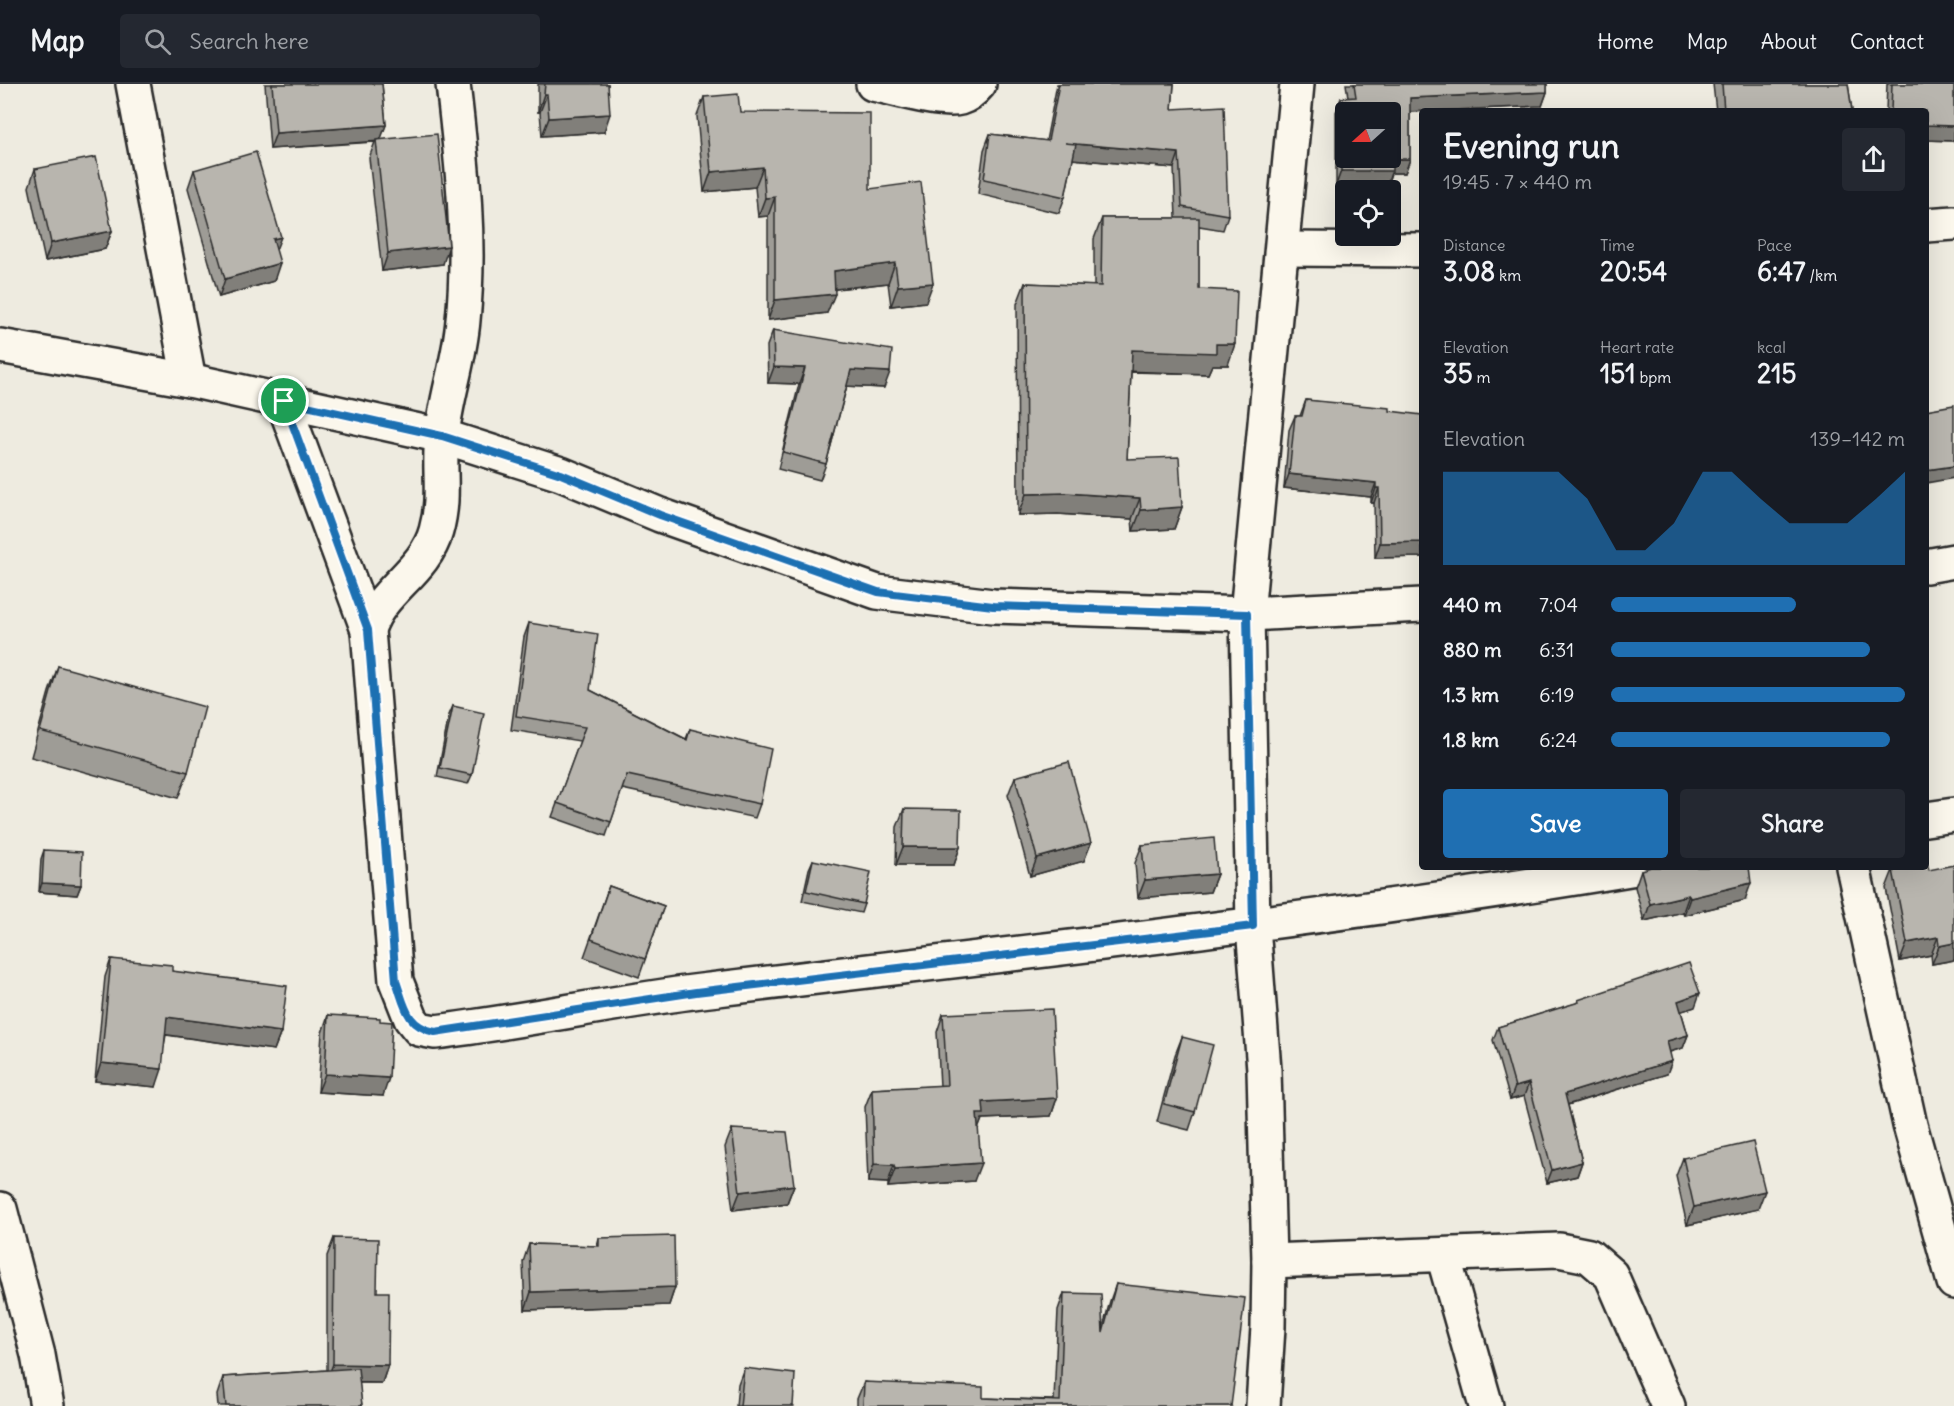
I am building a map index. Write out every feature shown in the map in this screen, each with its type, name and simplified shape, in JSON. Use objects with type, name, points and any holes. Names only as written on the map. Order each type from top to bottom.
[{"type":"street","points":[[133,84],[189,380]]},
{"type":"street","points":[[368,630],[372,613],[422,562],[436,532],[443,494],[442,436],[464,320],[466,256],[463,171],[453,84]]},
{"type":"street","points":[[873,84],[919,94],[959,99],[973,91],[979,84]]},
{"type":"street","points":[[1263,1406],[1269,1261],[1264,1070],[1253,926],[1247,614],[1297,84]]},
{"type":"street","points":[[1929,225],[1954,223]]},
{"type":"street","points":[[1283,249],[1419,250]]},
{"type":"street","points":[[0,346],[189,380],[442,436],[561,474],[660,515],[878,592],[993,606],[1247,614],[1419,605]]},
{"type":"street","points":[[284,401],[368,630],[396,981],[411,1019],[419,1029],[435,1032],[696,992],[1253,926],[1543,885],[1626,870]]},
{"type":"street","points":[[1929,565],[1954,561]]},
{"type":"street","points":[[1929,819],[1954,815]]},
{"type":"street","points":[[1853,870],[1910,1125],[1954,1282]]},
{"type":"street","points":[[0,1209],[38,1355],[47,1406]]},
{"type":"street","points":[[1269,1261],[1559,1250],[1588,1256],[1611,1275],[1668,1406]]},
{"type":"street","points":[[1443,1255],[1486,1406]]},
{"type":"building","points":[[272,84],[382,84],[386,125],[276,133]]},
{"type":"building","points":[[545,84],[608,84],[610,114],[549,118],[547,94],[544,94]]},
{"type":"building","points":[[1059,84],[1174,84],[1172,109],[1224,106],[1228,215],[1182,207],[1179,153],[1065,143],[1076,144],[1065,197],[984,179],[990,134],[1048,141]]},
{"type":"building","points":[[1354,84],[1547,84],[1547,92],[1410,98],[1410,159],[1401,159],[1401,102],[1341,102],[1341,98],[1356,97]]},
{"type":"building","points":[[1722,84],[1848,84],[1852,108],[1724,108]]},
{"type":"building","points":[[1892,84],[1954,84],[1954,126],[1929,125],[1929,108],[1891,108]]},
{"type":"building","points":[[738,94],[740,112],[870,113],[870,189],[921,182],[933,283],[898,286],[895,263],[834,271],[835,294],[775,300],[775,197],[765,198],[763,167],[711,172],[704,97]]},
{"type":"building","points":[[437,134],[449,246],[388,253],[376,140]]},
{"type":"building","points":[[256,152],[281,237],[273,239],[280,263],[225,279],[194,170]]},
{"type":"building","points":[[96,157],[112,231],[51,243],[35,169]]},
{"type":"building","points":[[1341,168],[1392,168],[1392,171],[1341,171]]},
{"type":"building","points":[[1102,218],[1199,218],[1199,289],[1237,291],[1235,344],[1216,344],[1216,353],[1132,350],[1127,459],[1179,457],[1182,507],[1141,510],[1140,498],[1066,493],[1026,494],[1025,283],[1101,286]]},
{"type":"building","points":[[773,330],[892,350],[890,372],[851,370],[826,464],[783,452],[805,368],[774,367]]},
{"type":"building","points":[[1306,400],[1390,408],[1390,411],[1419,415],[1419,542],[1380,543],[1379,488],[1376,488],[1376,483],[1289,474],[1295,416],[1302,416]]},
{"type":"building","points":[[1954,405],[1954,466],[1929,470],[1929,409]]},
{"type":"building","points":[[529,623],[598,634],[590,690],[687,740],[690,729],[771,749],[760,804],[627,775],[611,822],[557,803],[585,727],[516,716]]},
{"type":"building","points":[[58,666],[205,707],[188,772],[40,731]]},
{"type":"building","points":[[453,706],[484,713],[472,775],[440,768]]},
{"type":"building","points":[[1069,762],[1091,843],[1037,858],[1015,777]]},
{"type":"building","points":[[904,809],[961,810],[960,847],[903,847]]},
{"type":"building","points":[[1214,838],[1217,874],[1145,880],[1142,845]]},
{"type":"building","points":[[44,850],[82,852],[81,885],[42,883]]},
{"type":"building","points":[[813,860],[871,872],[864,904],[806,891]]},
{"type":"building","points":[[1954,865],[1954,943],[1939,946],[1938,937],[1907,943],[1893,870],[1929,870]]},
{"type":"building","points":[[1641,870],[1749,870],[1751,883],[1690,898],[1689,895],[1650,904]]},
{"type":"building","points":[[609,886],[664,906],[645,959],[591,939]]},
{"type":"building","points":[[111,959],[172,965],[172,971],[287,986],[281,1032],[167,1017],[162,1069],[101,1063]]},
{"type":"building","points":[[1689,963],[1700,993],[1678,1001],[1688,1035],[1667,1041],[1672,1061],[1565,1094],[1582,1162],[1552,1170],[1529,1083],[1515,1087],[1498,1027],[1579,1002],[1578,1000]]},
{"type":"building","points":[[1052,1009],[1057,1098],[983,1102],[984,1114],[977,1114],[981,1163],[895,1169],[894,1165],[874,1164],[872,1089],[947,1085],[943,1014]]},
{"type":"building","points":[[328,1015],[380,1018],[380,1021],[392,1022],[389,1078],[325,1074]]},
{"type":"building","points":[[1182,1037],[1213,1045],[1195,1112],[1164,1104]]},
{"type":"building","points":[[732,1129],[787,1132],[794,1185],[740,1192]]},
{"type":"building","points":[[1753,1142],[1765,1191],[1694,1207],[1683,1158]]},
{"type":"building","points":[[674,1236],[675,1287],[531,1292],[529,1244],[599,1246],[599,1238]]},
{"type":"building","points":[[334,1238],[378,1239],[377,1292],[389,1292],[388,1365],[333,1364]]},
{"type":"building","points":[[1116,1284],[1245,1298],[1231,1406],[863,1406],[864,1382],[983,1387],[983,1398],[1060,1401],[1064,1293],[1101,1294],[1103,1333]]},
{"type":"building","points":[[358,1368],[362,1406],[226,1406],[223,1377]]},
{"type":"building","points":[[744,1368],[795,1374],[793,1406],[740,1406]]},
{"type":"route","points":[[284,401],[442,436],[561,474],[660,515],[878,592],[993,606],[1247,614],[1253,926],[696,992],[469,1028],[435,1032],[419,1029],[404,1005],[396,981],[368,630],[284,401]]}]
